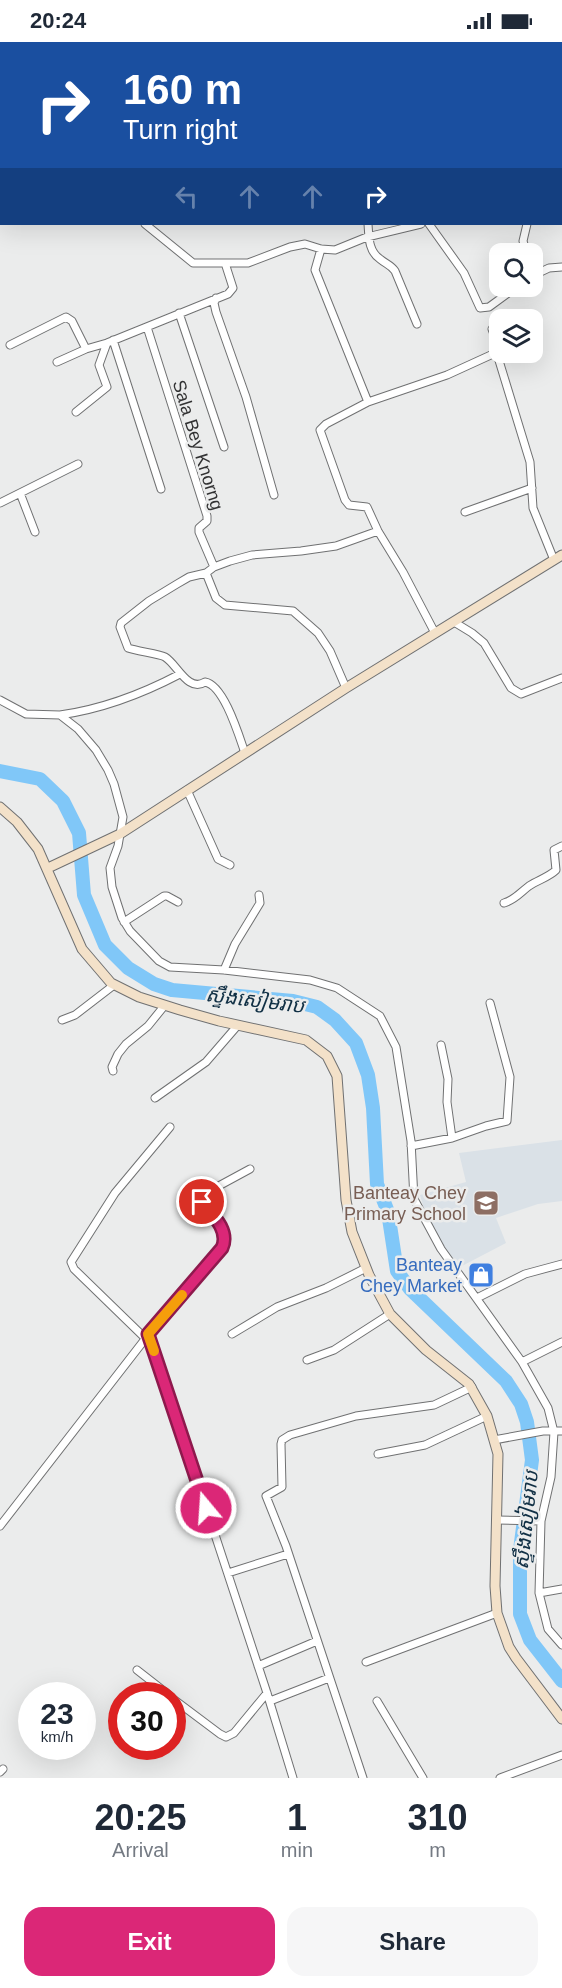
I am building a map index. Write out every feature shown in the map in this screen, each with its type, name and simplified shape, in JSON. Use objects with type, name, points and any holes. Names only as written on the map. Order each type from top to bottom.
[{"type":"street","points":[[146,225],[194,262],[248,263],[290,247],[305,244],[335,250],[368,237],[417,225]]},
{"type":"street","points":[[368,225],[368,237],[378,259],[388,263],[395,271],[417,324]]},
{"type":"street","points":[[430,225],[464,273],[480,308],[489,308],[504,297]]},
{"type":"street","points":[[524,243],[527,225]]},
{"type":"street","points":[[321,249],[315,270],[368,402]]},
{"type":"street","points":[[57,362],[228,294],[232,288],[225,262]]},
{"type":"street","points":[[543,270],[562,267]]},
{"type":"street","points":[[216,298],[214,303],[216,312],[246,397],[274,495]]},
{"type":"street","points":[[179,313],[224,447]]},
{"type":"street","points":[[10,345],[66,317],[72,321],[86,349]]},
{"type":"street","name":"Sala Bey Knorng","points":[[147,327],[207,516],[207,521],[199,532],[214,567]]},
{"type":"street","points":[[76,412],[108,387],[99,365],[110,342]]},
{"type":"street","points":[[110,342],[161,489]]},
{"type":"street","points":[[435,633],[403,572],[378,531],[368,507],[349,505],[345,500],[320,434],[322,427],[326,424],[368,402],[447,375],[489,356]]},
{"type":"street","points":[[48,868],[116,836],[346,688],[558,557],[533,508],[528,453],[500,363]]},
{"type":"street","points":[[0,504],[78,464]]},
{"type":"street","points":[[465,512],[532,488]]},
{"type":"street","points":[[21,493],[35,532]]},
{"type":"street","points":[[245,753],[227,708],[217,690],[210,683],[194,685],[180,674],[167,658],[128,648],[120,627],[121,623],[149,601],[177,584],[189,577],[206,573],[214,567],[252,555],[336,546],[378,531]]},
{"type":"street","points":[[206,573],[216,598],[225,605],[293,611],[318,633],[330,651],[346,688]]},
{"type":"street","points":[[454,622],[484,643],[516,693],[521,694],[562,678]]},
{"type":"street","points":[[0,700],[26,714],[60,715],[88,710],[130,697],[180,674]]},
{"type":"street","points":[[60,715],[78,729],[96,750],[108,770],[123,817],[116,836],[118,846],[110,868],[112,887],[124,922],[151,954],[170,967],[224,970],[310,980],[337,988],[380,1016],[396,1047],[411,1146],[414,1199],[441,1249],[522,1362],[548,1408],[554,1432],[551,1477],[537,1521],[538,1593],[548,1629],[561,1643]]},
{"type":"street","points":[[187,790],[218,859],[230,865]]},
{"type":"street","points":[[0,807],[17,822],[31,840],[48,868],[82,949],[114,985],[165,1005],[238,1025],[306,1040],[320,1048],[330,1060],[337,1077],[346,1200],[351,1229],[366,1268],[390,1314],[426,1350],[472,1387],[487,1416],[498,1454],[495,1586],[497,1614],[516,1658],[562,1719]]},
{"type":"street","points":[[504,903],[516,898],[533,884],[554,873],[556,870],[554,850],[562,846]]},
{"type":"street","points":[[224,970],[235,944],[260,903],[260,895]]},
{"type":"street","points":[[124,922],[164,896],[178,902]]},
{"type":"street","points":[[62,1020],[75,1015],[114,985]]},
{"type":"street","points":[[411,1146],[452,1138],[486,1126],[504,1123],[509,1116],[510,1077],[490,1003]]},
{"type":"street","points":[[113,1071],[112,1067],[118,1054],[148,1026],[165,1005]]},
{"type":"street","points":[[155,1098],[206,1062],[238,1025]]},
{"type":"street","points":[[441,1046],[448,1079],[447,1102],[452,1138]]},
{"type":"street","points":[[170,1127],[115,1193],[71,1262],[74,1269],[147,1336],[228,1574],[293,1778]]},
{"type":"street","points":[[0,1526],[147,1336],[222,1248],[225,1241],[222,1228],[202,1202],[202,1196],[250,1169]]},
{"type":"street","points":[[477,1298],[525,1274],[562,1264]]},
{"type":"street","points":[[232,1334],[277,1307],[326,1288],[366,1268]]},
{"type":"street","points":[[308,1360],[334,1350],[390,1314]]},
{"type":"street","points":[[522,1362],[562,1342]]},
{"type":"street","points":[[363,1778],[288,1554],[266,1496],[283,1485],[282,1440],[298,1432],[356,1416],[434,1405],[472,1387]]},
{"type":"street","points":[[378,1454],[424,1445],[487,1416]]},
{"type":"street","points":[[494,1440],[543,1431],[562,1431]]},
{"type":"street","points":[[497,1520],[537,1521]]},
{"type":"street","points":[[228,1574],[288,1554]]},
{"type":"street","points":[[538,1593],[562,1589]]},
{"type":"street","points":[[366,1662],[497,1614]]},
{"type":"street","points":[[258,1666],[317,1641]]},
{"type":"street","points":[[137,1670],[153,1682]]},
{"type":"street","points":[[186,1708],[226,1737],[234,1733],[268,1697],[329,1678]]},
{"type":"street","points":[[377,1701],[423,1778]]},
{"type":"street","points":[[500,1778],[562,1755]]},
{"type":"shaded area","name":"Banteay Chey Primary School","points":[[562,1140],[562,1201],[538,1204],[496,1218],[506,1243],[460,1267],[441,1243],[426,1215],[420,1195],[466,1182],[459,1153]]},
{"type":"waterway","name":"ស្ទឹងសៀមរាប","points":[[0,771],[40,779],[63,801],[79,833],[84,895],[105,945],[128,968],[154,984],[172,990],[293,1001],[317,1007],[335,1020],[356,1043],[368,1075],[373,1108],[377,1184],[388,1212],[397,1271],[410,1289],[506,1381],[521,1404],[527,1422],[532,1460],[520,1550],[520,1614],[530,1640],[562,1681]]},
{"type":"slow traffic","points":[[154,1351],[148,1334],[182,1295]]},
{"type":"place","name":"Banteay Chey Primary School","points":[[486,1203]]},
{"type":"place","name":"Banteay Chey Market","points":[[481,1275]]},
{"type":"route","points":[[202,1202],[222,1228],[225,1241],[222,1248],[148,1334],[206,1508]]}]
